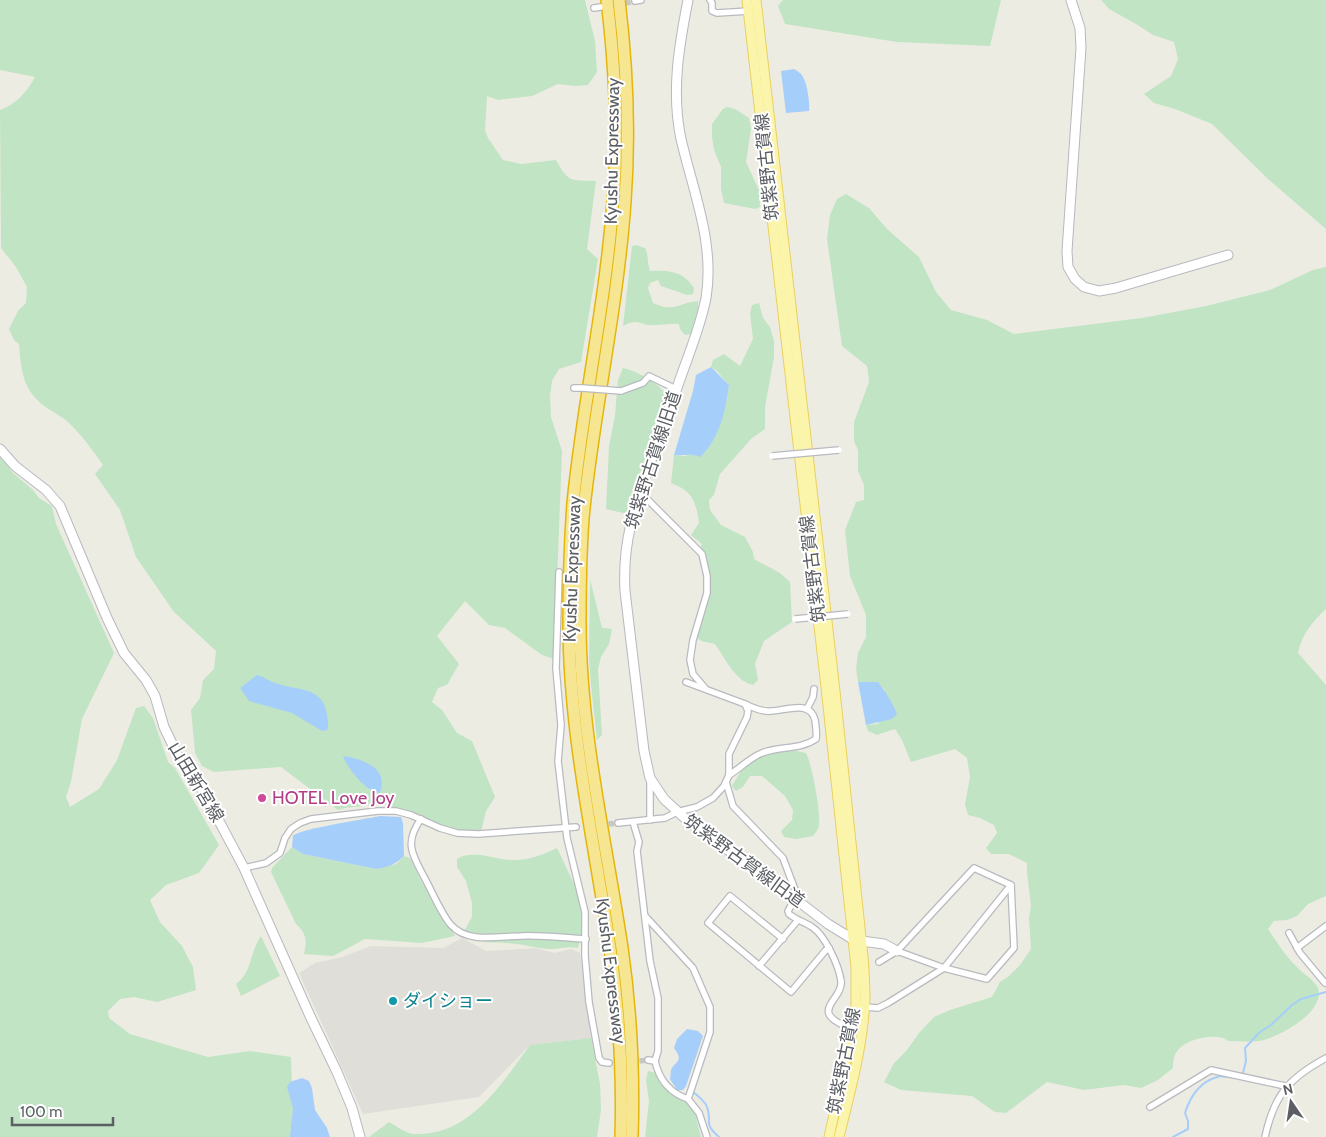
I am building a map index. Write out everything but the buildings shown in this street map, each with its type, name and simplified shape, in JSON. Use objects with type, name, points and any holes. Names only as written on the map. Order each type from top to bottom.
[{"type":"highway","name":"Kyushu Expressway","points":[[619,0],[624,40],[627,117],[625,202],[616,292],[584,511],[580,627],[589,739],[622,950],[628,1003],[632,1052],[632,1137]]},
{"type":"highway","name":"Kyushu Expressway","points":[[601,5],[616,101],[615,174],[605,283],[581,442],[574,503],[569,567],[569,627],[570,670],[579,757],[617,1002],[621,1054],[621,1137]]},
{"type":"main road","name":"筑紫野古賀線","points":[[747,0],[864,978],[864,1007],[860,1040],[854,1075],[839,1137]]},
{"type":"main road","name":"筑紫野古賀線","points":[[756,0],[836,691],[858,940],[856,1004],[853,1029],[829,1137]]},
{"type":"street","name":"筑紫野古賀線旧道","points":[[688,0],[681,38],[676,91],[682,138],[706,236],[708,275],[706,297],[698,329],[638,496],[628,531],[624,572],[638,712],[644,751],[650,778],[664,799],[677,812],[828,924],[858,940],[884,944],[897,951]]},
{"type":"street","points":[[710,0],[712,11],[717,13],[749,11]]},
{"type":"street","points":[[1071,0],[1080,28],[1081,48],[1067,251],[1068,267],[1084,287],[1099,291],[1116,288],[1228,255]]},
{"type":"street","points":[[574,388],[621,391],[644,383],[650,376],[676,389]]},
{"type":"street","name":"山田新宮線","points":[[0,449],[15,466],[46,490],[60,506],[107,618],[124,653],[146,680],[155,696],[164,727],[179,758],[203,791],[244,868],[337,1072],[352,1108],[360,1137]]},
{"type":"street","points":[[772,456],[838,450]]},
{"type":"street","points":[[638,496],[648,500],[702,554],[707,576],[708,593],[693,640],[690,660],[693,674],[706,690]]},
{"type":"street","points":[[559,572],[556,668],[561,725],[558,761],[567,838],[586,912],[586,965],[592,1019],[599,1058],[602,1062],[608,1063]]},
{"type":"street","points":[[796,619],[848,614]]},
{"type":"street","points":[[686,682],[755,709],[769,712],[804,707],[814,716],[817,732],[816,739],[804,745],[762,752],[748,759],[729,775]]},
{"type":"street","points":[[807,709],[813,697],[814,689]]},
{"type":"street","points":[[618,823],[665,818],[677,812],[697,807],[713,798],[726,782],[729,775],[729,754],[747,717],[748,711],[745,704]]},
{"type":"street","points":[[650,778],[650,820]]},
{"type":"street","points":[[726,782],[733,806],[782,858],[797,895],[788,911],[789,914],[814,928],[829,948],[842,982],[841,989],[830,1002],[829,1010],[831,1016],[841,1025],[853,1029]]},
{"type":"street","points":[[244,868],[266,863],[280,853],[285,838],[291,830],[300,822],[311,819],[378,811],[396,811],[457,833],[478,834],[576,827]]},
{"type":"street","points":[[421,819],[415,827],[412,836],[412,856],[452,926],[466,935],[486,938],[521,936],[586,939]]},
{"type":"street","points":[[633,822],[639,842],[637,850],[650,961],[659,1009],[658,1051],[652,1060],[667,1086],[679,1096],[688,1099],[699,1113],[707,1137]]},
{"type":"street","points":[[879,962],[897,951],[974,868],[1011,885]]},
{"type":"street","points":[[897,951],[944,968],[987,979],[1014,948],[1011,885]]},
{"type":"street","points":[[864,1007],[878,1008],[883,1006],[944,968],[1011,885]]},
{"type":"street","points":[[783,939],[730,896],[708,924],[791,992],[829,948]]},
{"type":"street","points":[[646,917],[693,968],[710,1007],[710,1032],[688,1099]]},
{"type":"street","points":[[759,966],[798,920]]},
{"type":"street","points":[[1297,948],[1326,926]]},
{"type":"street","points":[[1289,933],[1297,948],[1326,982]]},
{"type":"street","points":[[1266,1137],[1277,1103],[1285,1086],[1308,1067],[1326,1058]]},
{"type":"street","points":[[1150,1107],[1211,1070],[1285,1086]]},
{"type":"shaded area","points":[[462,938],[486,951],[535,948],[555,953],[571,949],[580,953],[591,1038],[530,1045],[479,1097],[363,1114],[299,973],[315,963],[342,957],[371,946],[443,948]]},
{"type":"green space","points":[[0,0],[585,0],[595,41],[597,72],[588,85],[558,84],[532,96],[498,100],[487,96],[485,130],[488,138],[503,160],[521,164],[556,160],[564,173],[571,179],[596,181],[587,249],[598,259],[581,362],[559,369],[552,381],[550,396],[551,417],[562,451],[554,659],[542,655],[505,628],[489,625],[465,601],[437,636],[459,664],[447,685],[438,688],[432,702],[442,710],[457,733],[472,741],[495,797],[486,811],[481,832],[445,828],[421,815],[381,804],[338,810],[281,767],[214,772],[202,766],[195,753],[191,710],[200,698],[203,680],[214,669],[216,651],[174,612],[136,557],[120,510],[95,474],[103,465],[74,428],[39,402],[28,388],[22,372],[19,344],[14,340],[9,329],[18,311],[26,303],[27,287],[16,267],[1,248],[0,110],[21,97],[35,77],[0,70]]},
{"type":"green space","points":[[783,0],[1001,0],[990,46],[897,42],[785,24],[778,6]]},
{"type":"green space","points":[[1101,0],[1326,0],[1326,229],[1268,179],[1212,124],[1175,109],[1154,103],[1144,94],[1171,76],[1178,59],[1174,42],[1153,35],[1109,9]]},
{"type":"green space","points":[[727,107],[735,109],[749,118],[751,129],[746,162],[759,190],[760,207],[755,209],[724,203],[721,189],[721,167],[714,150],[712,124],[723,109]]},
{"type":"green space","points":[[846,194],[869,208],[887,229],[919,257],[936,292],[951,310],[987,320],[1014,334],[1142,318],[1206,306],[1270,290],[1313,270],[1326,267],[1326,609],[1308,629],[1298,653],[1326,685],[1326,896],[1308,904],[1297,916],[1287,920],[1274,921],[1268,929],[1290,960],[1316,985],[1319,997],[1308,1015],[1277,1035],[1259,1041],[1228,1041],[1223,1038],[1210,1037],[1189,1042],[1183,1045],[1176,1053],[1173,1068],[1158,1080],[1141,1088],[1124,1085],[1084,1090],[1047,1082],[1006,1113],[995,1112],[972,1096],[901,1090],[884,1082],[894,1063],[934,1017],[992,997],[1000,982],[1020,965],[1031,949],[1029,918],[1031,906],[1027,863],[1009,854],[991,854],[986,848],[997,833],[994,825],[980,818],[968,815],[965,804],[970,777],[967,758],[955,749],[911,762],[895,729],[877,735],[868,731],[866,725],[878,724],[885,690],[878,683],[858,682],[856,669],[858,653],[866,637],[866,615],[850,576],[845,530],[856,502],[864,500],[864,485],[858,471],[858,450],[854,441],[854,422],[869,382],[867,366],[842,346],[827,239],[830,215],[837,199]]},
{"type":"green space","points":[[636,245],[645,248],[650,271],[675,273],[685,278],[694,288],[693,294],[687,295],[661,286],[658,280],[650,283],[648,288],[653,303],[660,306],[671,307],[698,301],[698,309],[691,334],[685,335],[680,329],[679,324],[649,325],[633,322],[623,326],[632,246]]},
{"type":"green space","points":[[759,303],[763,318],[770,327],[774,341],[774,357],[765,407],[765,429],[752,438],[720,474],[714,495],[709,500],[710,510],[721,525],[745,537],[753,552],[754,559],[780,573],[790,582],[792,622],[764,641],[755,664],[758,680],[753,685],[747,683],[736,674],[715,644],[701,641],[694,635],[696,626],[706,610],[703,595],[711,576],[706,564],[698,554],[702,544],[691,535],[699,523],[695,503],[689,494],[671,483],[674,455],[684,456],[693,454],[719,427],[727,400],[729,385],[711,367],[713,360],[724,354],[740,366],[753,339],[750,314],[752,305]]},
{"type":"green space","points":[[623,368],[642,375],[655,383],[661,388],[668,399],[635,486],[627,514],[606,509],[609,446],[615,415],[618,380]]},
{"type":"green space","points":[[0,457],[13,473],[33,490],[39,498],[52,506],[56,524],[114,653],[82,719],[71,782],[66,797],[70,807],[99,789],[117,760],[136,708],[144,706],[153,718],[168,762],[175,768],[219,845],[199,873],[166,885],[150,900],[160,922],[182,946],[193,967],[196,990],[157,1002],[134,997],[120,999],[108,1011],[109,1018],[130,1034],[208,1057],[250,1051],[291,1057],[292,1089],[300,1124],[295,1137],[0,1137]]},
{"type":"green space","points":[[590,579],[602,628],[612,629],[609,644],[601,657],[598,669],[602,735],[597,740],[589,658]]},
{"type":"green space","points":[[774,750],[792,750],[806,753],[819,811],[819,826],[813,836],[797,839],[784,837],[781,831],[792,820],[793,810],[785,796],[762,776],[750,776],[743,787],[736,791],[732,786],[742,769],[753,760]]},
{"type":"green space","points":[[292,847],[303,854],[376,869],[396,864],[404,856],[410,858],[421,881],[455,936],[422,943],[365,939],[333,956],[304,954],[306,941],[304,934],[296,924],[271,872],[272,868]]},
{"type":"green space","points":[[557,848],[578,892],[584,921],[578,948],[547,949],[488,942],[476,940],[463,933],[472,917],[472,903],[466,881],[457,867],[457,859],[464,856],[478,855],[508,860],[521,860]]},
{"type":"green space","points":[[261,936],[280,976],[241,996],[236,984],[245,974]]},
{"type":"green space","points":[[591,1038],[600,1084],[601,1110],[597,1137],[369,1137],[389,1122],[412,1134],[433,1133],[451,1127],[482,1105],[530,1045]]},
{"type":"green space","points":[[648,1071],[656,1073],[668,1091],[689,1103],[695,1114],[701,1137],[645,1137],[649,1101],[646,1080]]},
{"type":"water","points":[[794,69],[801,74],[805,81],[809,111],[786,113],[781,71]]},
{"type":"water","points":[[711,367],[729,385],[724,414],[717,433],[707,450],[700,457],[674,455],[696,375]]},
{"type":"water","points":[[257,675],[275,683],[307,691],[320,698],[328,721],[327,730],[322,731],[292,713],[249,701],[240,688]]},
{"type":"water","points":[[858,682],[878,682],[889,697],[897,714],[892,719],[866,725]]},
{"type":"water","points":[[343,756],[359,760],[375,768],[382,779],[380,793],[375,792],[358,779],[348,767]]},
{"type":"water","points":[[380,816],[401,817],[403,823],[404,856],[394,864],[376,869],[303,854],[292,847],[293,836],[298,833],[319,827]]},
{"type":"water","points":[[687,1029],[698,1031],[703,1036],[686,1086],[683,1090],[677,1090],[670,1079],[671,1070],[679,1058],[674,1048],[677,1039]]},
{"type":"water","points":[[302,1078],[309,1081],[312,1088],[315,1110],[327,1128],[330,1137],[290,1137],[293,1108],[287,1087],[290,1082]]},
{"type":"waterway","points":[[1240,1075],[1243,1073],[1246,1061],[1245,1048],[1260,1032],[1301,999],[1326,992]]},
{"type":"waterway","points":[[1173,1137],[1188,1129],[1185,1113],[1196,1091],[1211,1079],[1221,1076],[1233,1077]]},
{"type":"waterway","points":[[693,1092],[706,1105],[709,1112],[709,1125],[719,1137]]},
{"type":"tunnel","points":[[617,5],[635,1]]},
{"type":"tunnel","points":[[600,825],[618,823]]},
{"type":"tunnel","points":[[631,1062],[648,1060]]},
{"type":"place","name":"HOTEL Love Joy","points":[[262,798]]},
{"type":"place","name":"ダイショー","points":[[393,1001]]}]
